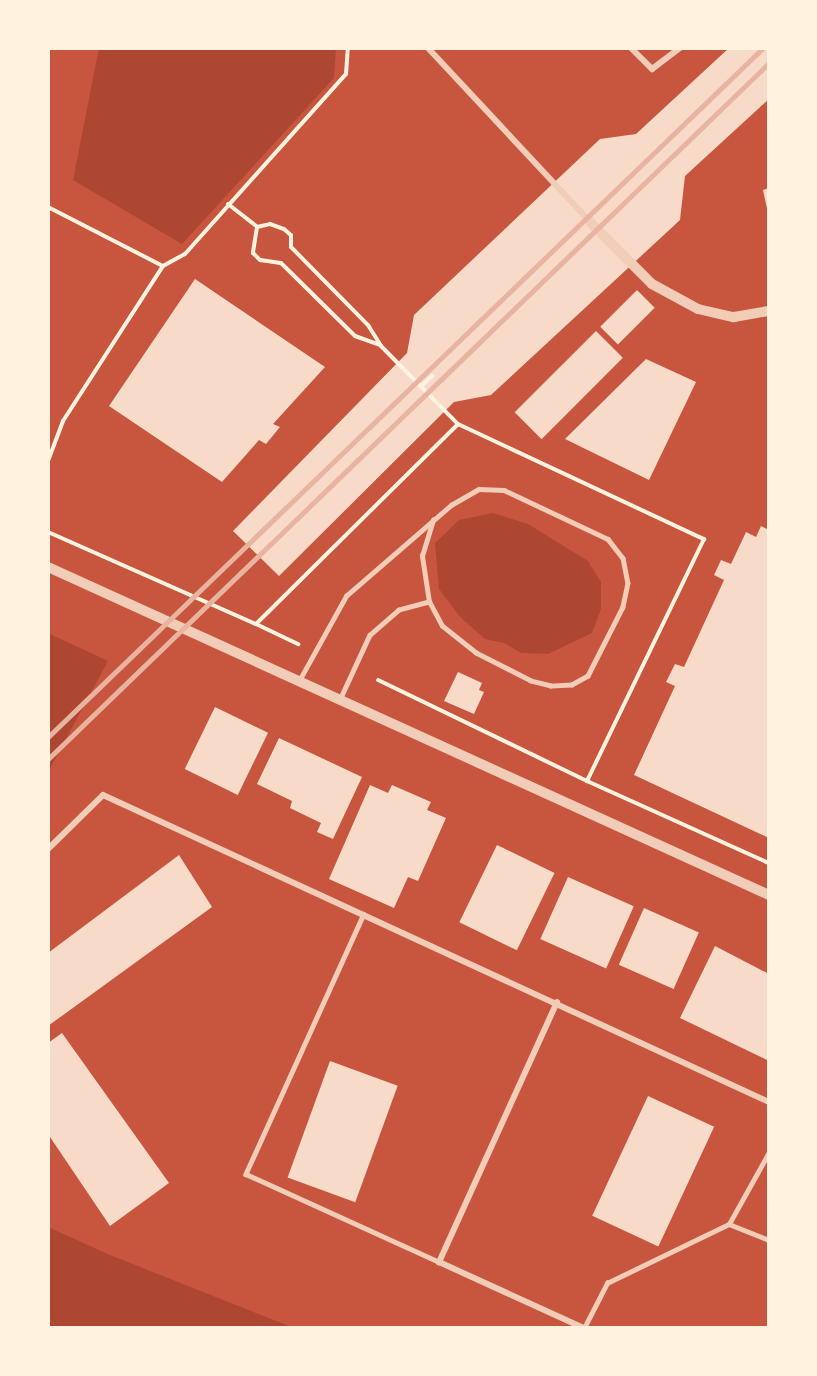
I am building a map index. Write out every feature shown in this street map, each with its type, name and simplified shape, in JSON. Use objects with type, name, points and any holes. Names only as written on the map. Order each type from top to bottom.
[{"type":"street","points":[[428,48],[590,222],[652,284],[698,309],[734,317],[769,311]]},
{"type":"street","points":[[631,48],[652,69],[680,48]]},
{"type":"street","points":[[48,567],[339,702],[769,895]]},
{"type":"street","points":[[48,849],[103,795],[557,1002],[769,1102]]},
{"type":"street","points":[[557,1002],[439,1262],[584,1328]]},
{"type":"lane","points":[[298,682],[346,596],[434,519],[479,489],[504,490],[608,539],[623,558],[628,583],[623,607],[588,676],[572,685],[551,686],[531,681],[476,653],[442,626],[429,602],[422,556],[434,519]]},
{"type":"lane","points":[[339,702],[370,635],[399,610],[429,602]]},
{"type":"lane","points":[[364,914],[246,1173],[439,1262]]},
{"type":"lane","points":[[584,1328],[607,1283],[729,1224],[769,1152]]},
{"type":"lane","points":[[729,1224],[769,1240]]},
{"type":"path","points":[[48,461],[63,421],[163,266],[185,254],[346,74],[348,48]]},
{"type":"path","points":[[228,204],[257,227]]},
{"type":"path","points":[[48,207],[163,266]]},
{"type":"path","points":[[257,227],[270,224],[291,235],[291,247],[368,325],[381,346],[458,424],[705,539],[587,781]]},
{"type":"path","points":[[257,227],[253,253],[260,260],[281,263],[355,336],[381,346]]},
{"type":"path","points":[[421,386],[432,376]]},
{"type":"path","points":[[256,624],[458,424]]},
{"type":"path","points":[[48,532],[297,644]]},
{"type":"path","points":[[378,680],[587,781],[769,863]]},
{"type":"shaded area","points":[[99,48],[336,48],[334,78],[182,244],[73,180]]},
{"type":"shaded area","points":[[493,513],[528,524],[588,561],[601,582],[601,609],[592,633],[548,654],[521,653],[504,643],[485,639],[460,617],[439,589],[435,543],[459,520]]},
{"type":"shaded area","points":[[48,633],[108,661],[48,772]]},
{"type":"shaded area","points":[[48,1227],[110,1255],[294,1328],[48,1328]]},
{"type":"building","points":[[729,48],[769,48],[769,99],[685,176],[680,220],[491,395],[454,402],[279,576],[233,531],[407,353],[414,315],[600,139],[636,134]]},
{"type":"building","points":[[769,188],[769,213],[768,213],[763,190]]},
{"type":"building","points":[[195,279],[325,367],[273,424],[280,427],[266,444],[259,440],[222,482],[109,406]]},
{"type":"building","points":[[637,290],[655,308],[618,344],[600,327]]},
{"type":"building","points":[[596,331],[623,358],[542,439],[515,412]]},
{"type":"building","points":[[646,359],[696,382],[649,480],[565,439]]},
{"type":"building","points":[[761,526],[769,530],[769,838],[634,775],[675,686],[666,682],[675,664],[684,667],[724,580],[714,575],[721,560],[731,564],[746,532],[756,537]]},
{"type":"building","points":[[458,672],[482,683],[479,690],[484,692],[474,714],[444,701]]},
{"type":"building","points":[[215,707],[268,733],[238,795],[185,769]]},
{"type":"building","points":[[279,738],[362,777],[333,839],[317,832],[321,823],[290,808],[292,801],[257,784]]},
{"type":"building","points":[[370,785],[388,793],[392,785],[431,802],[427,810],[446,818],[418,881],[408,877],[394,908],[329,879]]},
{"type":"building","points":[[497,845],[555,873],[517,950],[459,922]]},
{"type":"building","points":[[179,855],[212,907],[48,1026],[48,953]]},
{"type":"building","points":[[568,877],[634,906],[606,968],[540,939]]},
{"type":"building","points":[[644,908],[699,932],[674,989],[619,965]]},
{"type":"building","points":[[715,946],[769,974],[769,1061],[680,1018]]},
{"type":"building","points":[[62,1033],[169,1183],[110,1226],[48,1134],[48,1043]]},
{"type":"building","points":[[330,1061],[398,1086],[355,1202],[288,1178]]},
{"type":"building","points":[[648,1096],[714,1127],[658,1246],[592,1216]]},
{"type":"railway","points":[[48,737],[763,48]]},
{"type":"railway","points":[[48,759],[769,63]]}]
